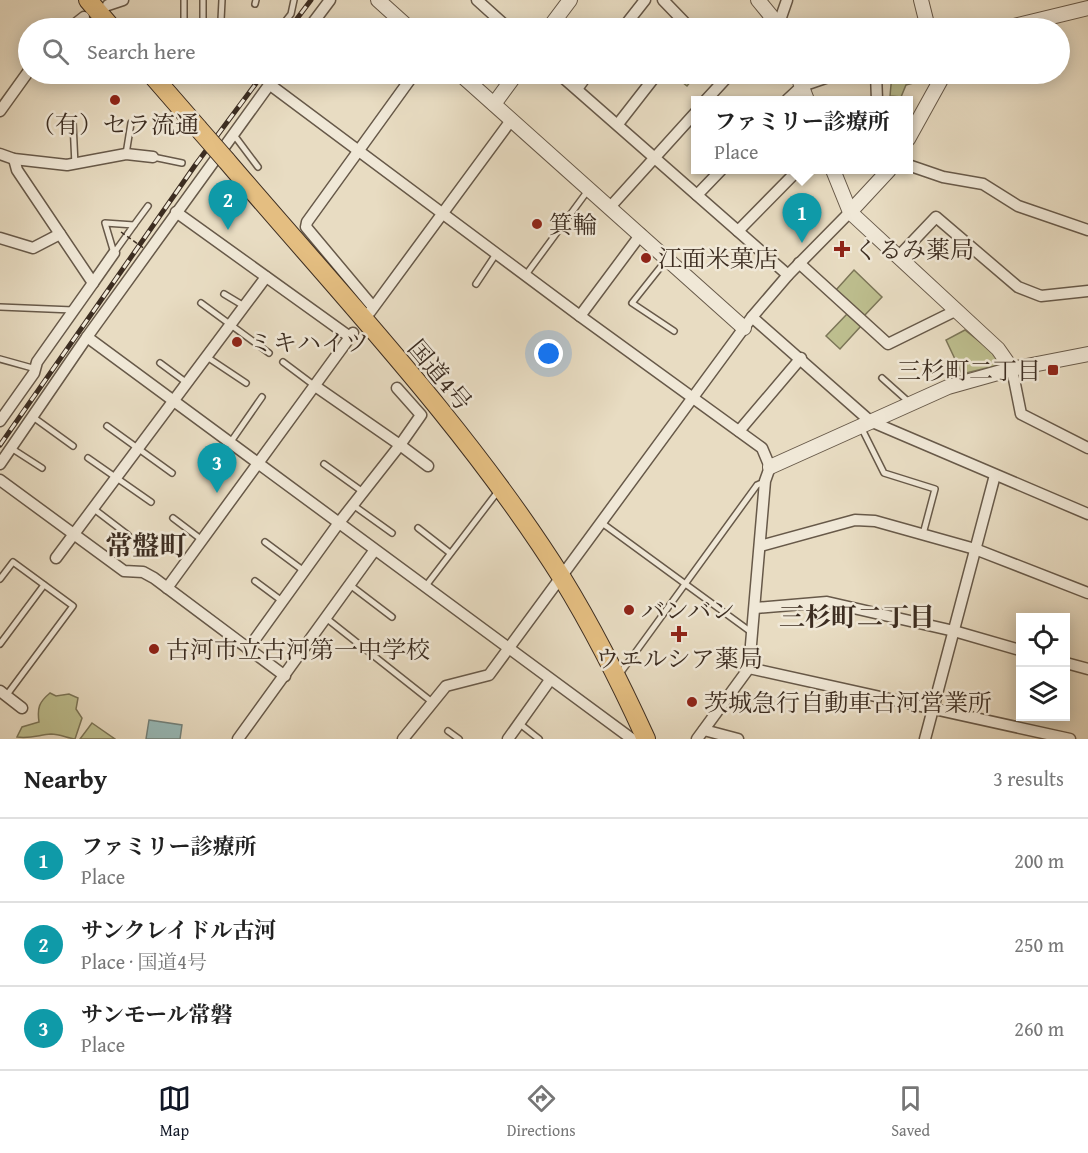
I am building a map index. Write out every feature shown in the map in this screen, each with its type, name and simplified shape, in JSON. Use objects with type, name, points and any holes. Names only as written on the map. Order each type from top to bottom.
[{"type":"highway","points":[[86,8],[99,18]]},
{"type":"highway","name":"国道4号","points":[[160,84],[431,402],[499,490],[562,578],[618,677],[646,739]]},
{"type":"street","points":[[108,5],[123,0]]},
{"type":"street","points":[[317,18],[330,0]]},
{"type":"street","points":[[378,0],[398,18]]},
{"type":"street","points":[[556,18],[570,0]]},
{"type":"street","points":[[631,18],[645,0]]},
{"type":"street","points":[[663,0],[680,18]]},
{"type":"street","points":[[758,0],[771,18]]},
{"type":"street","points":[[781,18],[787,0]]},
{"type":"street","points":[[921,0],[926,18]]},
{"type":"street","points":[[483,2],[498,18]]},
{"type":"street","points":[[1047,18],[1088,8]]},
{"type":"street","points":[[0,111],[19,84]]},
{"type":"street","points":[[0,464],[87,337],[270,84],[525,276],[762,448],[770,467],[765,481],[749,668],[700,735]]},
{"type":"street","points":[[407,84],[306,227],[371,310],[512,119]]},
{"type":"street","points":[[471,84],[668,258],[748,322],[801,358],[865,423],[1088,513]]},
{"type":"street","points":[[494,104],[509,84]]},
{"type":"street","points":[[572,84],[788,275]]},
{"type":"street","points":[[577,88],[580,84]]},
{"type":"street","points":[[618,124],[649,84]]},
{"type":"street","points":[[710,96],[721,84]]},
{"type":"street","points":[[913,131],[936,84]]},
{"type":"street","points":[[611,207],[691,118]]},
{"type":"street","points":[[0,154],[14,159],[75,165],[126,154],[153,157]]},
{"type":"street","points":[[14,159],[17,170],[93,283]]},
{"type":"street","points":[[913,166],[943,177],[983,184],[1018,206],[1088,230]]},
{"type":"street","points":[[697,195],[717,174]]},
{"type":"street","points":[[738,231],[794,174]]},
{"type":"street","points":[[835,174],[850,212],[998,349],[1012,369],[1021,414],[1088,448]]},
{"type":"street","points":[[403,739],[446,686],[489,675],[748,322],[799,263],[885,174]]},
{"type":"street","points":[[167,588],[352,334],[176,213]]},
{"type":"street","points":[[898,257],[936,217],[1018,287],[1041,296],[1088,291]]},
{"type":"street","points":[[0,238],[33,248],[60,234]]},
{"type":"street","points":[[580,316],[641,234]]},
{"type":"street","points":[[0,421],[36,369],[37,362],[114,253]]},
{"type":"street","points":[[799,263],[888,344],[955,311]]},
{"type":"street","points":[[56,558],[266,277]]},
{"type":"street","points":[[87,337],[374,551],[632,739]]},
{"type":"street","points":[[770,467],[948,387],[1012,369],[1088,354]]},
{"type":"street","points":[[739,431],[801,358]]},
{"type":"street","points":[[315,386],[428,466]]},
{"type":"street","points":[[248,649],[338,524],[421,415],[397,388]]},
{"type":"street","points":[[925,739],[995,475]]},
{"type":"street","points":[[0,480],[124,571],[143,572],[167,588],[285,676]]},
{"type":"street","points":[[760,546],[855,520],[875,520],[975,549],[1088,593]]},
{"type":"street","points":[[238,739],[374,551]]},
{"type":"street","points":[[755,608],[827,602],[954,631],[1016,649]]},
{"type":"street","points":[[1070,664],[1088,669]]},
{"type":"street","points":[[749,668],[1070,739]]},
{"type":"street","points":[[508,739],[550,680]]},
{"type":"street","points":[[3,693],[22,708]]},
{"type":"street","points":[[1014,739],[1017,728]]},
{"type":"street","points":[[700,735],[738,739]]},
{"type":"lane","points":[[184,0],[184,18]]},
{"type":"lane","points":[[203,0],[203,18]]},
{"type":"lane","points":[[221,18],[222,0]]},
{"type":"lane","points":[[288,18],[294,0]]},
{"type":"lane","points":[[73,122],[75,165]]},
{"type":"lane","points":[[126,154],[130,123]]},
{"type":"lane","points":[[232,134],[240,140],[258,167]]},
{"type":"lane","points":[[153,157],[182,163]]},
{"type":"lane","points":[[525,276],[590,188]]},
{"type":"lane","points":[[114,253],[148,207]]},
{"type":"lane","points":[[114,253],[105,222],[134,225]]},
{"type":"lane","points":[[476,284],[496,254]]},
{"type":"lane","points":[[668,258],[632,303],[674,331]]},
{"type":"lane","points":[[224,294],[244,306]]},
{"type":"lane","points":[[201,303],[269,353]]},
{"type":"lane","points":[[0,307],[73,310]]},
{"type":"lane","points":[[207,357],[246,383]]},
{"type":"lane","points":[[0,359],[36,369]]},
{"type":"lane","points":[[283,362],[315,386]]},
{"type":"lane","points":[[160,363],[187,383]]},
{"type":"lane","points":[[882,378],[910,403]]},
{"type":"lane","points":[[230,443],[262,397]]},
{"type":"lane","points":[[33,417],[73,446]]},
{"type":"lane","points":[[865,423],[884,473],[935,489],[923,534]]},
{"type":"lane","points":[[107,426],[172,473]]},
{"type":"lane","points":[[11,448],[42,468]]},
{"type":"lane","points":[[88,458],[150,502]]},
{"type":"lane","points":[[324,464],[363,492]]},
{"type":"lane","points":[[618,677],[757,485],[765,481]]},
{"type":"lane","points":[[425,587],[499,490]]},
{"type":"lane","points":[[353,505],[392,534]]},
{"type":"lane","points":[[94,508],[128,535]]},
{"type":"lane","points":[[173,518],[202,540]]},
{"type":"lane","points":[[602,523],[753,633]]},
{"type":"lane","points":[[418,528],[450,553]]},
{"type":"lane","points":[[266,542],[304,571]]},
{"type":"lane","points":[[0,579],[13,562],[73,606],[3,693]]},
{"type":"lane","points":[[255,581],[282,601]]},
{"type":"lane","points":[[0,644],[44,585]]},
{"type":"lane","points":[[350,585],[392,616]]},
{"type":"lane","points":[[326,618],[432,702]]},
{"type":"lane","points":[[519,724],[539,739]]},
{"type":"lane","points":[[448,731],[459,739]]},
{"type":"path","points":[[121,232],[145,249]]},
{"type":"green space","points":[[891,84],[910,84],[906,85],[901,96],[890,96]]},
{"type":"green space","points":[[854,270],[882,297],[864,316],[836,290]]},
{"type":"green space","points":[[847,314],[861,326],[840,349],[826,336]]},
{"type":"green space","points":[[965,330],[995,354],[999,365],[962,374],[946,340]]},
{"type":"green space","points":[[50,693],[56,696],[69,694],[78,698],[76,709],[82,718],[75,739],[51,734],[17,737],[22,727],[39,722],[40,706],[43,699]]},
{"type":"green space","points":[[92,723],[115,739],[80,739]]},
{"type":"water","points":[[149,720],[182,725],[180,739],[146,739]]},
{"type":"railway","points":[[298,18],[311,0]]},
{"type":"railway","points":[[0,445],[196,164],[256,84]]},
{"type":"place","name":"（有）セラ流通","points":[[115,100]]},
{"type":"place","name":"箕輪","points":[[537,224]]},
{"type":"place","name":"サンクレイドル古河","points":[[228,230]]},
{"type":"place","name":"ファミリー診療所","points":[[802,243]]},
{"type":"place","name":"くるみ薬局","points":[[842,249]]},
{"type":"place","name":"江面米菓店","points":[[646,258]]},
{"type":"place","name":"ミキハイツ","points":[[237,342]]},
{"type":"place","name":"三杉町二丁目","points":[[1053,370]]},
{"type":"place","name":"サンモール常磐","points":[[217,493]]},
{"type":"place","name":"バンバン","points":[[629,610]]},
{"type":"place","name":"ウエルシア薬局","points":[[679,634]]},
{"type":"place","name":"古河市立古河第一中学校","points":[[154,649]]},
{"type":"place","name":"茨城急行自動車古河営業所","points":[[692,702]]},
{"type":"district","name":"常盤町","points":[[146,545]]},
{"type":"district","name":"三杉町二丁目","points":[[857,616]]}]
